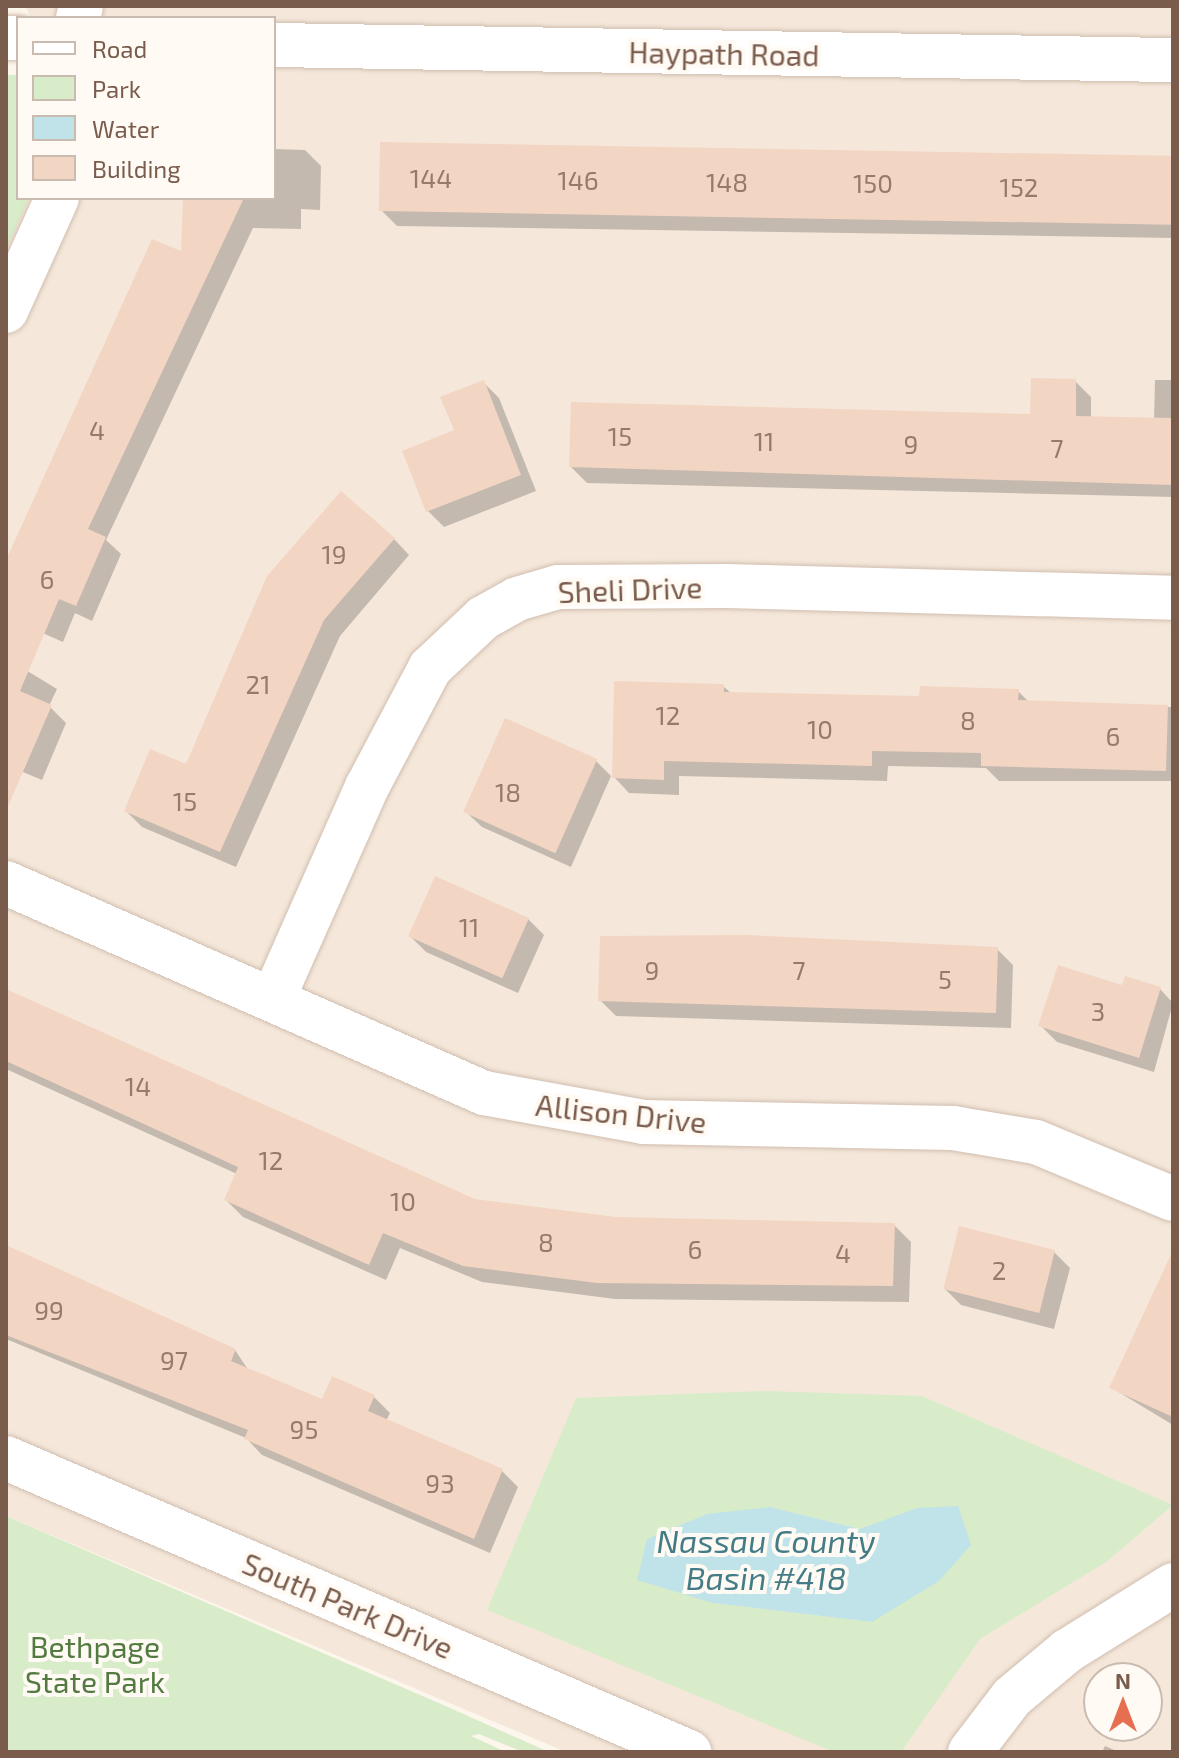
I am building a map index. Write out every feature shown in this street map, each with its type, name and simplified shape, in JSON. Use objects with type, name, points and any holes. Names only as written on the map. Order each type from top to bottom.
[{"type":"street","name":"Haypath Road","points":[[276,45],[1173,60]]},
{"type":"street","points":[[6,311],[56,200]]},
{"type":"street","name":"Sheli Drive","points":[[273,999],[367,787],[430,668],[483,618],[517,599],[558,587],[711,586],[1173,598]]},
{"type":"street","name":"Allison Drive","points":[[6,883],[484,1093],[560,1112],[643,1122],[953,1128],[1036,1142],[1173,1199]]},
{"type":"street","name":"South Park Drive","points":[[6,1458],[689,1752]]},
{"type":"street","points":[[970,1752],[1012,1697],[1067,1651],[1173,1585]]},
{"type":"shaded area","points":[[25,6],[1173,6],[1173,1752],[566,1752],[6,1516],[6,228],[19,200],[276,200],[276,16],[31,16]]},
{"type":"green space","points":[[6,75],[16,75],[16,200],[28,200],[6,250]]},
{"type":"green space","points":[[766,1391],[922,1396],[1173,1505],[1106,1562],[980,1639],[901,1752],[834,1752],[487,1610],[576,1398]],"holes":[[[770,1507],[860,1529],[872,1622],[713,1603]]]},
{"type":"green space","name":"Bethpage State Park","points":[[6,1516],[549,1752],[523,1752],[479,1734],[471,1736],[506,1752],[6,1752]]},
{"type":"water","name":"Nassau County Basin #418","points":[[958,1506],[971,1545],[939,1581],[872,1622],[713,1603],[637,1580],[647,1539],[707,1514],[770,1507],[860,1529],[917,1508]]},
{"type":"building","points":[[380,142],[1173,156],[1172,225],[379,211]]},
{"type":"building","points":[[183,200],[243,200],[88,529],[106,537],[76,606],[59,599],[20,691],[52,705],[6,811],[6,560],[152,239],[181,251]]},
{"type":"building","points":[[1031,378],[1076,379],[1076,416],[1173,418],[1173,485],[569,467],[571,402],[1030,414]]},
{"type":"building","points":[[484,380],[521,475],[426,512],[402,451],[454,430],[440,397]]},
{"type":"building","points":[[341,491],[395,538],[324,620],[220,852],[124,811],[150,749],[186,764],[267,576]]},
{"type":"building","points":[[614,681],[724,684],[724,692],[919,696],[920,686],[1019,689],[1018,700],[1168,705],[1166,771],[981,766],[981,753],[872,751],[872,766],[664,761],[664,780],[612,778]]},
{"type":"building","points":[[505,718],[597,759],[555,853],[463,812]]},
{"type":"building","points":[[435,876],[529,918],[502,978],[408,936]]},
{"type":"building","points":[[748,935],[998,947],[996,1013],[598,1001],[600,936]]},
{"type":"building","points":[[1058,965],[1122,985],[1125,976],[1161,987],[1139,1058],[1038,1026]]},
{"type":"building","points":[[6,989],[475,1199],[616,1217],[895,1223],[893,1286],[597,1283],[463,1266],[383,1233],[369,1265],[224,1200],[238,1167],[6,1061]]},
{"type":"building","points":[[959,1226],[1055,1250],[1039,1313],[943,1289]]},
{"type":"building","points":[[6,1245],[236,1349],[231,1361],[322,1399],[332,1376],[375,1395],[368,1411],[503,1469],[474,1539],[244,1439],[248,1430],[6,1335]]},
{"type":"building","points":[[1173,1250],[1173,1417],[1109,1388]]}]
